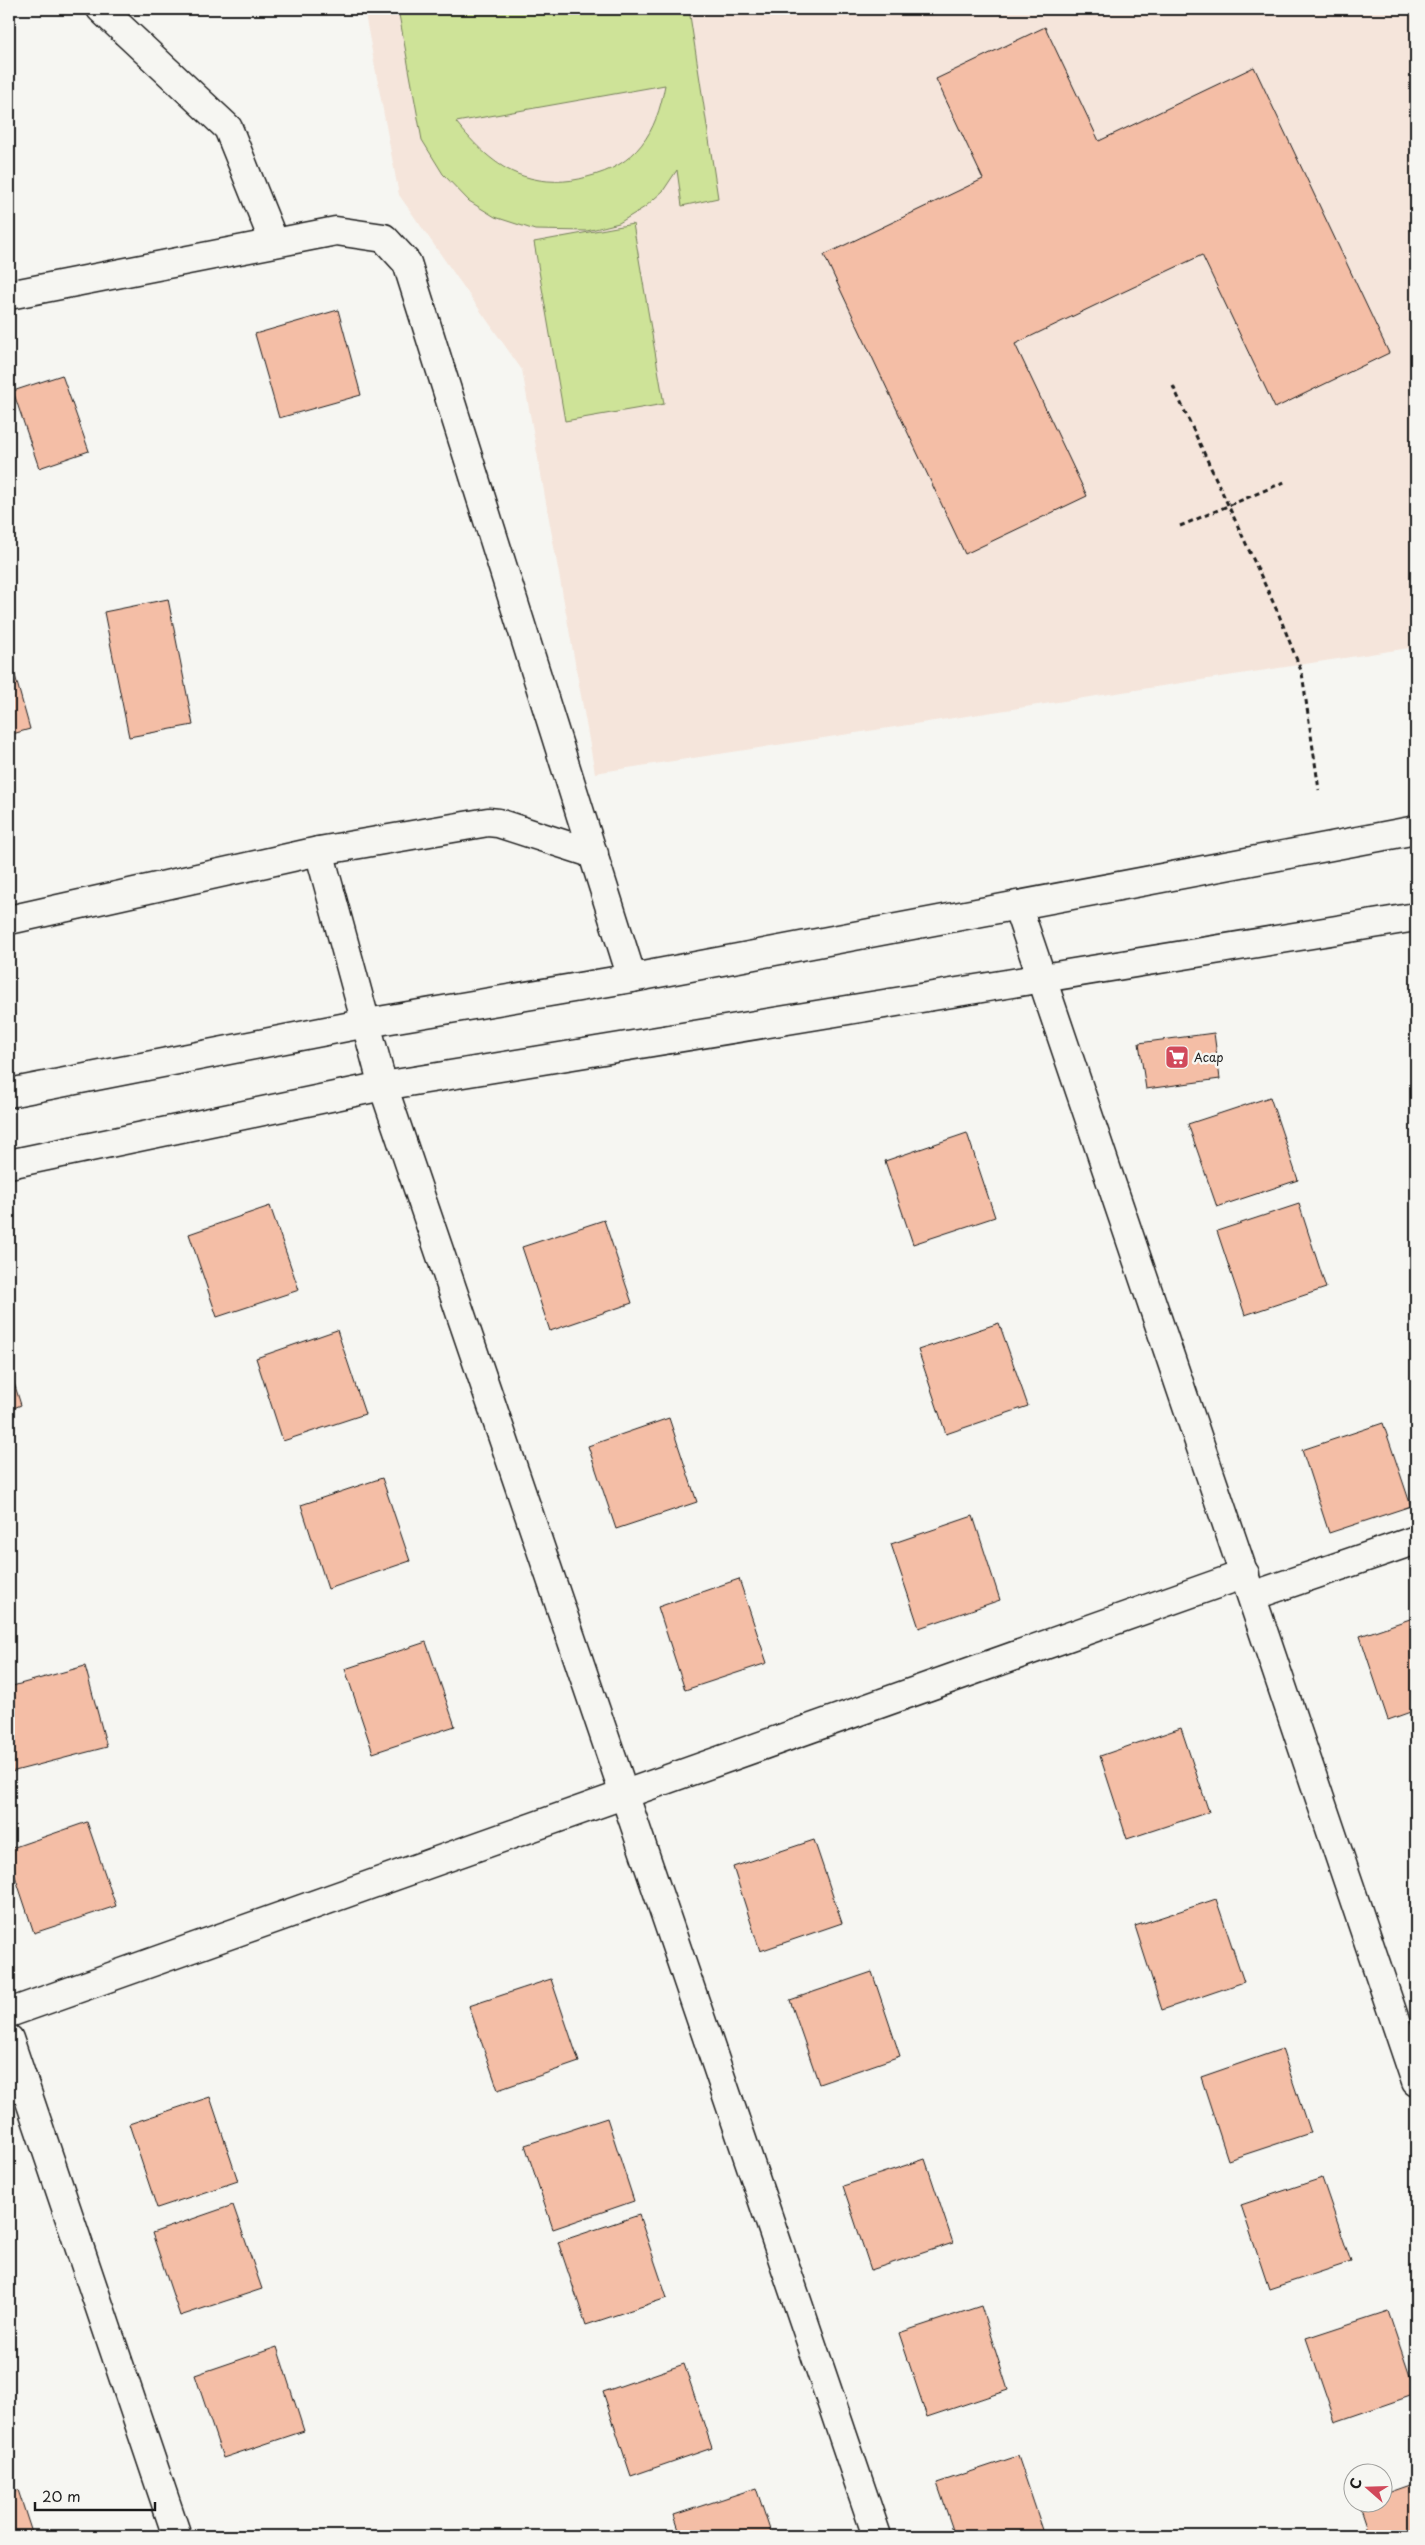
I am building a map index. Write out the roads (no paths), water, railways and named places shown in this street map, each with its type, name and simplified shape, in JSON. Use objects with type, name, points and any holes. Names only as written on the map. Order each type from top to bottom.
[{"type":"street","points":[[101,9],[228,128],[274,242]]},
{"type":"street","points":[[9,295],[336,231],[384,238],[407,263],[632,978]]},
{"type":"street","points":[[9,920],[319,850],[488,822],[498,823],[594,854]]},
{"type":"street","points":[[9,1093],[367,1023],[632,978],[1416,830]]},
{"type":"street","points":[[319,850],[383,1086],[877,2536]]},
{"type":"street","points":[[1017,905],[1416,2082]]},
{"type":"street","points":[[9,1164],[383,1086],[1416,917]]},
{"type":"street","points":[[9,2013],[624,1795],[1249,1585],[1416,1540]]},
{"type":"street","points":[[9,2039],[177,2536]]},
{"type":"place","name":"Асар","points":[[1177,1057]]}]
